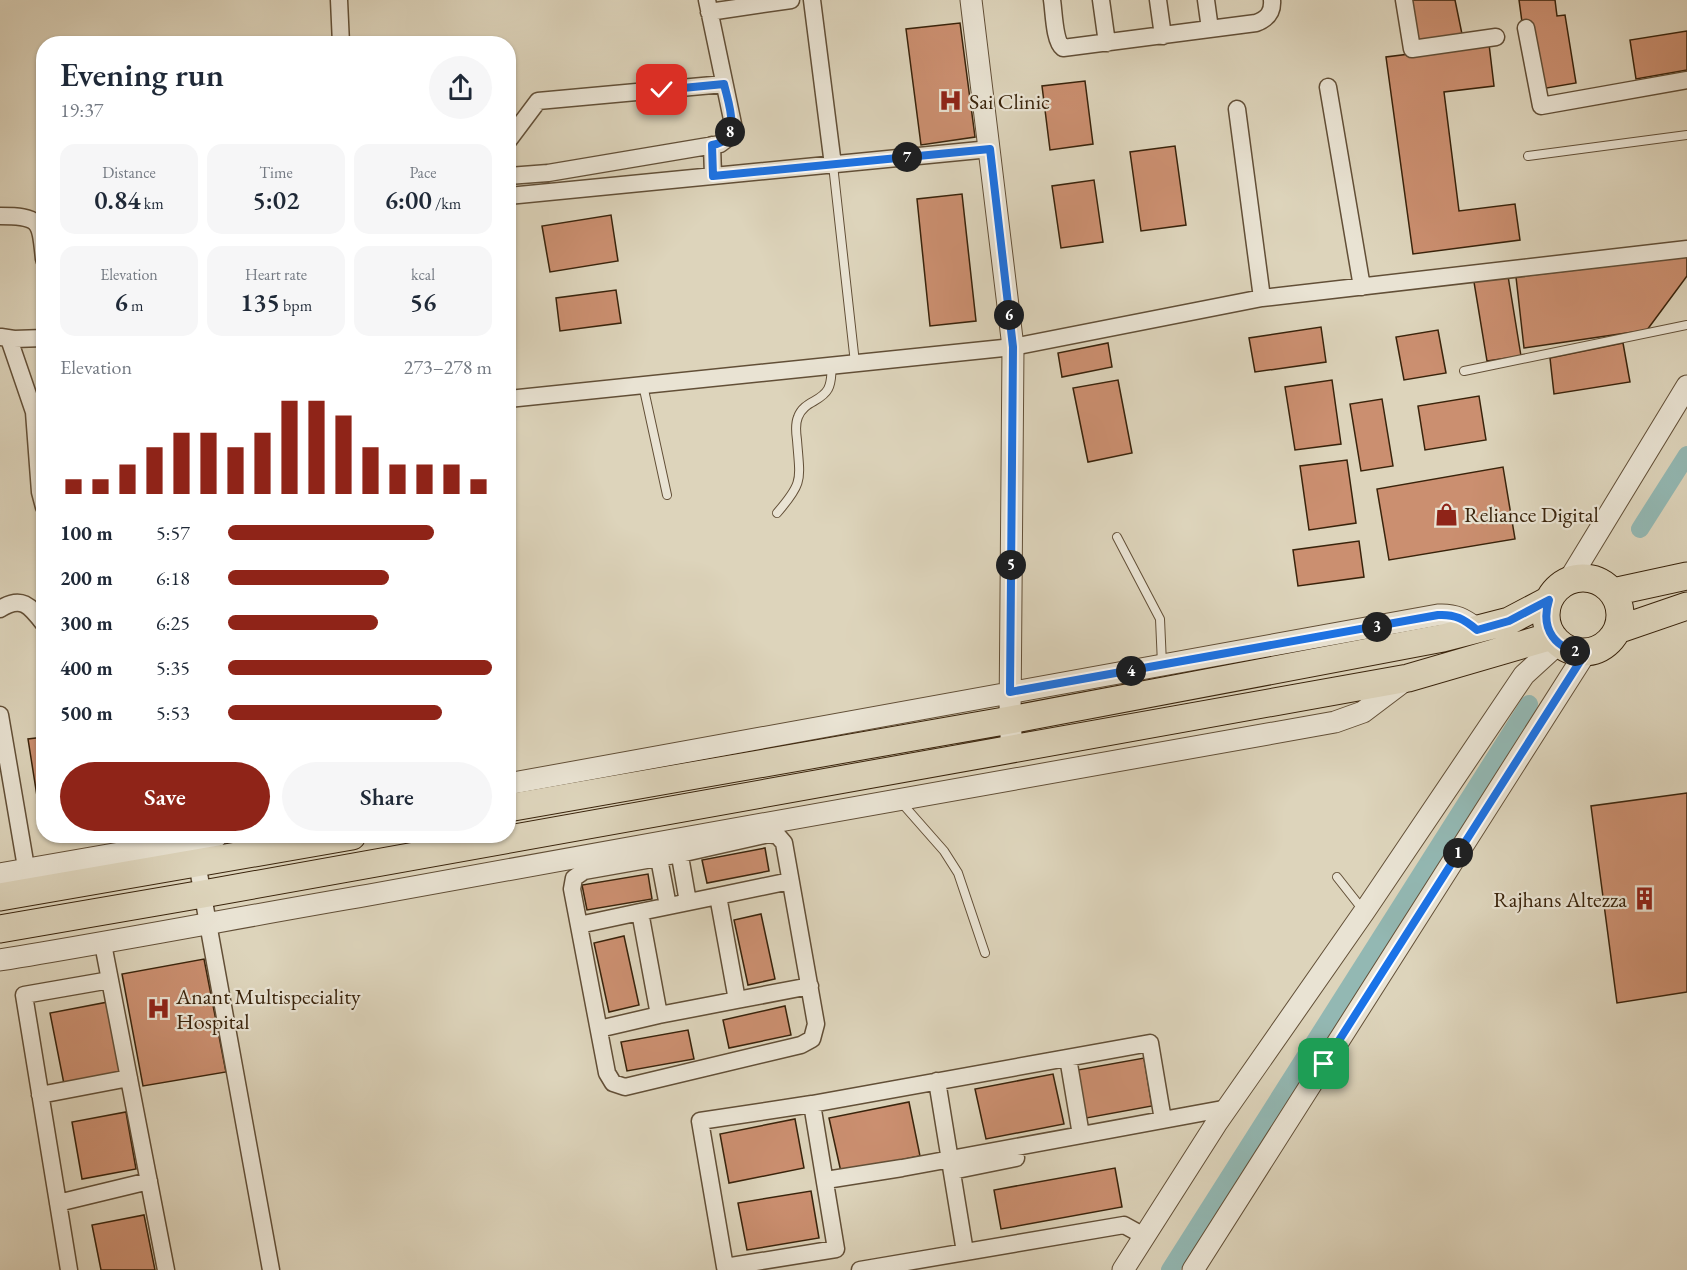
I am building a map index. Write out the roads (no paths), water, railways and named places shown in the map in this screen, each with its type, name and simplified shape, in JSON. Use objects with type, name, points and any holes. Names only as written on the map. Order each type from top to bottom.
[{"type":"main road","points":[[1613,592],[1687,576]]},
{"type":"main road","points":[[1588,578],[1598,580],[1613,592],[1620,611],[1620,620],[1617,630],[1605,645],[1586,652],[1568,649],[1556,640],[1548,628],[1546,609],[1549,600],[1554,591],[1569,580],[1588,578]]},
{"type":"main road","points":[[516,807],[1010,720],[1443,638],[1509,621],[1549,600]]},
{"type":"main road","points":[[1617,630],[1687,606]]},
{"type":"main road","points":[[516,838],[1408,678],[1556,640]]},
{"type":"main road","points":[[0,897],[28,881],[197,862],[273,843]]},
{"type":"main road","points":[[0,929],[490,843]]},
{"type":"street","points":[[339,0],[341,36]]},
{"type":"street","points":[[516,175],[548,173],[720,144],[728,138],[732,124],[708,6],[791,0]]},
{"type":"street","points":[[812,0],[833,165]]},
{"type":"street","points":[[971,0],[1013,347],[1010,692],[1012,750]]},
{"type":"street","points":[[1052,0],[1059,45],[1063,48],[1256,23],[1265,20],[1272,0]]},
{"type":"street","points":[[1101,0],[1107,43]]},
{"type":"street","points":[[1158,0],[1163,36]]},
{"type":"street","points":[[1206,0],[1210,30]]},
{"type":"street","points":[[1404,0],[1412,49],[1496,37]]},
{"type":"street","points":[[1526,28],[1541,106],[1687,80]]},
{"type":"street","points":[[516,130],[537,101],[724,84]]},
{"type":"street","points":[[1328,87],[1362,287]]},
{"type":"street","points":[[1237,109],[1262,298]]},
{"type":"street","points":[[712,145],[713,176]]},
{"type":"street","points":[[516,195],[990,149]]},
{"type":"street","points":[[0,216],[20,216],[36,223]]},
{"type":"street","points":[[516,398],[1013,347],[1262,298],[1687,249]]},
{"type":"street","points":[[36,339],[4,338],[34,412],[36,439]]},
{"type":"street","points":[[1569,580],[1687,386]]},
{"type":"street","points":[[0,609],[16,602],[24,603],[36,614]]},
{"type":"street","points":[[516,783],[1438,615],[1457,616],[1466,620],[1477,630]]},
{"type":"street","points":[[1123,1270],[1223,1113],[1364,912],[1524,675],[1556,640]]},
{"type":"street","points":[[1193,1270],[1586,652]]},
{"type":"street","points":[[0,960],[103,944],[208,923],[668,848],[769,834],[778,836],[784,843],[810,986],[816,1024],[812,1039],[801,1045],[625,1087],[613,1083],[607,1073],[572,889],[574,878],[584,871],[668,848],[898,799],[1335,722],[1363,712],[1408,678]]},
{"type":"street","points":[[0,715],[28,881]]},
{"type":"street","points":[[0,874],[28,881],[188,843]]},
{"type":"street","points":[[668,848],[688,902]]},
{"type":"street","points":[[668,848],[668,906]]},
{"type":"street","points":[[197,862],[271,1270]]},
{"type":"street","points":[[579,925],[790,881]]},
{"type":"street","points":[[718,896],[737,1000]]},
{"type":"street","points":[[640,912],[659,1015]]},
{"type":"street","points":[[103,944],[166,1270]]},
{"type":"street","points":[[69,1270],[24,995],[110,980]]},
{"type":"street","points":[[599,1029],[810,986]]},
{"type":"street","points":[[812,1104],[836,1249],[725,1267],[700,1121],[812,1104],[1150,1043],[1171,1122]]},
{"type":"street","points":[[1068,1058],[1082,1135]]},
{"type":"street","points":[[40,1095],[129,1078]]},
{"type":"street","points":[[937,1081],[965,1252]]},
{"type":"street","points":[[826,1180],[902,1168],[951,1165],[1223,1113]]},
{"type":"street","points":[[951,1165],[1082,1135],[1171,1122]]},
{"type":"street","points":[[58,1203],[149,1181]]},
{"type":"street","points":[[860,1270],[1124,1225],[1144,1236]]},
{"type":"lane","points":[[1528,156],[1687,135]]},
{"type":"lane","points":[[833,165],[855,363]]},
{"type":"lane","points":[[1464,371],[1687,325]]},
{"type":"lane","points":[[777,513],[798,485],[800,475],[796,421],[804,406],[828,389],[832,366]]},
{"type":"lane","points":[[643,385],[667,495]]},
{"type":"lane","points":[[1117,537],[1160,619],[1162,665]]},
{"type":"lane","points":[[898,799],[944,851],[958,873],[985,953]]},
{"type":"lane","points":[[1337,877],[1364,912]]},
{"type":"waterway","points":[[1640,529],[1687,455]]},
{"type":"waterway","points":[[1170,1270],[1529,704]]},
{"type":"place","name":"Sai Clinic","points":[[951,101]]},
{"type":"place","name":"Reliance Digital","points":[[1446,514]]},
{"type":"place","name":"Rajhans Altezza","points":[[1645,899]]},
{"type":"place","name":"Anant Multispeciality Hospital","points":[[158,1009]]}]
